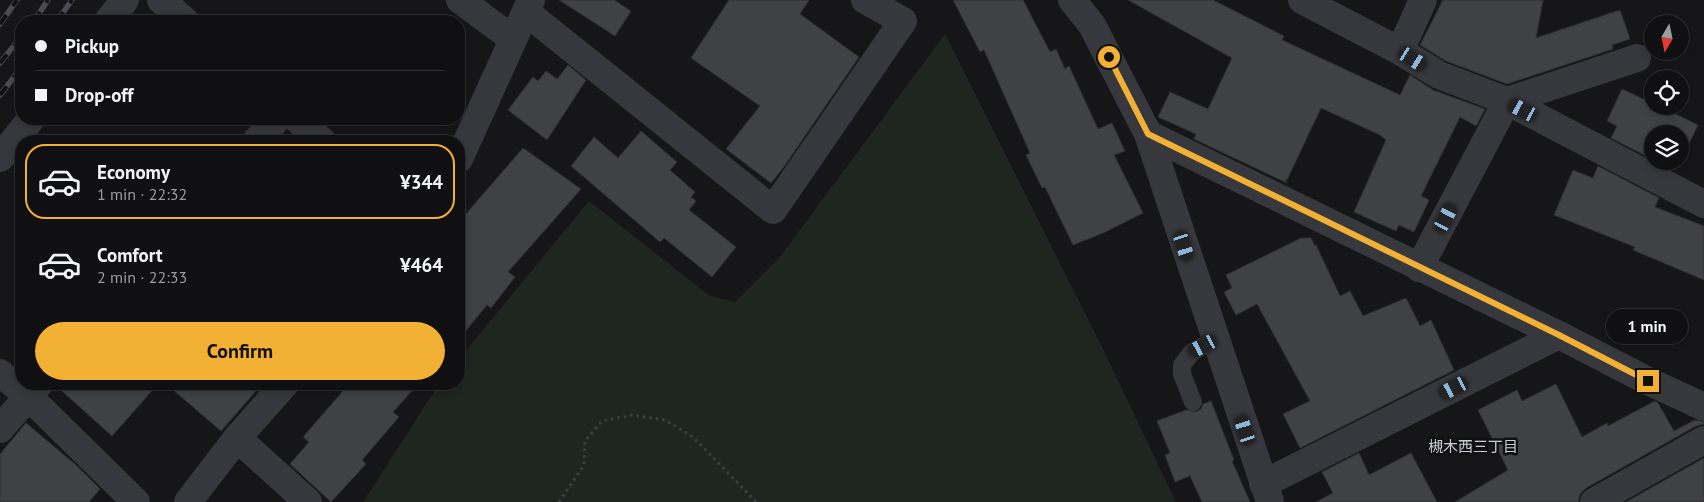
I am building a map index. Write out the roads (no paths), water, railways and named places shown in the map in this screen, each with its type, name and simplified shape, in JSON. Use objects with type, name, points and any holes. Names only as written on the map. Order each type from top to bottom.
[{"type":"street","points":[[113,15],[125,0]]},
{"type":"street","points":[[161,0],[178,15]]},
{"type":"street","points":[[460,0],[513,39]]},
{"type":"street","points":[[465,146],[529,6],[773,210],[903,21],[865,0]]},
{"type":"street","points":[[1072,0],[1092,25],[1148,134],[1266,493],[1559,335]]},
{"type":"street","points":[[1302,0],[1400,50],[1439,75],[1507,101],[1704,204]]},
{"type":"street","points":[[1400,50],[1423,0]]},
{"type":"street","points":[[1419,268],[1507,101],[1637,58]]},
{"type":"street","points":[[18,135],[26,125]]},
{"type":"street","points":[[262,135],[271,125]]},
{"type":"street","points":[[304,125],[315,135]]},
{"type":"street","points":[[1148,134],[1704,407]]},
{"type":"street","points":[[0,158],[15,139]]},
{"type":"street","points":[[0,373],[15,380]]},
{"type":"street","points":[[0,429],[34,390],[136,502]]},
{"type":"street","points":[[188,502],[237,438],[280,390]]},
{"type":"street","points":[[237,438],[308,502]]},
{"type":"street","points":[[1594,502],[1704,440]]},
{"type":"lane","points":[[1193,402],[1182,374],[1182,365],[1192,352],[1215,340]]},
{"type":"railway","points":[[0,24],[17,0]]},
{"type":"railway","points":[[38,15],[48,0]]},
{"type":"railway","points":[[61,15],[72,0]]},
{"type":"railway","points":[[0,63],[15,44]]},
{"type":"railway","points":[[0,95],[15,76]]},
{"type":"district","name":"槻木西三丁目","points":[[1473,446]]}]
